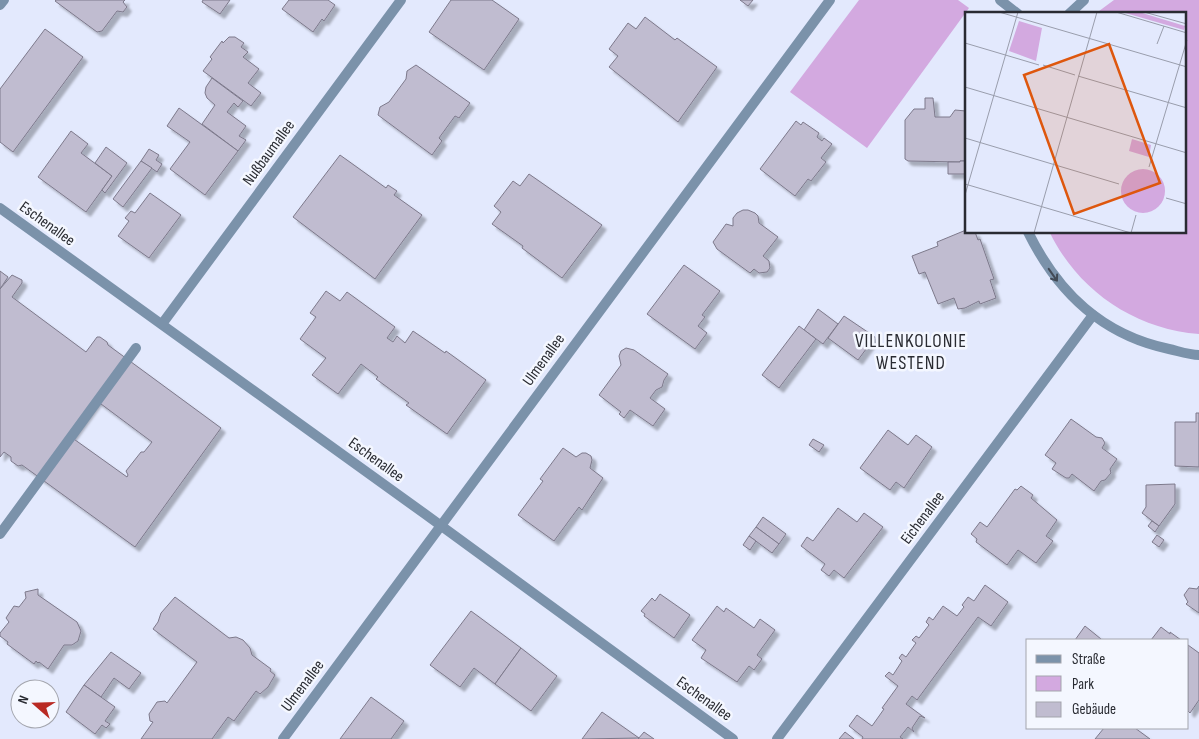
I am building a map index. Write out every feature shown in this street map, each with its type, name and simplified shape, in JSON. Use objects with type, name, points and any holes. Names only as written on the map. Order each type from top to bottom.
[{"type":"street","points":[[0,5],[4,0]]},
{"type":"street","name":"Nußbaumallee","points":[[162,324],[401,0]]},
{"type":"street","name":"Ulmenallee","points":[[283,739],[830,0]]},
{"type":"street","points":[[1000,0],[1015,12]]},
{"type":"street","points":[[1071,12],[1084,0]]},
{"type":"street","name":"Eschenallee","points":[[0,208],[441,525],[733,739]]},
{"type":"street","points":[[1029,234],[1039,255],[1056,280],[1077,302],[1107,325],[1150,345],[1199,355]]},
{"type":"street","name":"Eichenallee","points":[[778,739],[1093,315]]},
{"type":"street","points":[[0,534],[136,348]]},
{"type":"green space","points":[[859,0],[958,0],[969,8],[867,148],[790,92]]},
{"type":"green space","points":[[1114,0],[1199,0],[1199,334],[1175,331],[1152,324],[1131,315],[1111,303],[1092,289],[1076,272],[1062,254],[1051,234],[1186,234],[1186,12],[1098,12]]},
{"type":"building","points":[[56,0],[125,0],[123,2],[127,7],[123,12],[117,11],[102,31],[97,32]]},
{"type":"building","points":[[203,0],[230,0],[220,14],[202,2]]},
{"type":"building","points":[[289,0],[328,0],[335,5],[324,21],[322,19],[313,32],[282,9]]},
{"type":"building","points":[[451,0],[492,0],[519,19],[484,70],[429,32]]},
{"type":"building","points":[[740,0],[753,0],[748,6]]},
{"type":"building","points":[[645,17],[675,40],[677,38],[717,67],[678,122],[609,67],[618,56],[609,49],[628,23],[636,29]]},
{"type":"building","points":[[45,29],[83,57],[13,152],[0,142],[0,89]]},
{"type":"building","points":[[229,37],[235,37],[244,43],[241,47],[248,52],[243,57],[259,69],[248,83],[261,93],[251,106],[203,71],[212,59],[210,57],[222,41],[223,43]]},
{"type":"building","points":[[416,65],[470,103],[459,118],[455,116],[439,138],[442,141],[432,155],[378,115],[380,107],[389,102],[406,79],[407,71]]},
{"type":"building","points":[[212,78],[243,101],[238,107],[234,103],[227,112],[246,126],[239,136],[246,140],[238,151],[202,124],[215,105],[207,98],[205,93],[206,87]]},
{"type":"building","points":[[925,98],[933,98],[935,117],[950,117],[955,110],[965,111],[965,161],[908,161],[905,159],[905,120],[914,109],[925,109]]},
{"type":"building","points":[[179,108],[238,151],[205,195],[170,169],[190,142],[167,126]]},
{"type":"building","points":[[796,121],[801,125],[803,122],[819,133],[817,137],[822,141],[824,138],[832,144],[821,158],[826,162],[811,181],[808,179],[795,196],[760,169]]},
{"type":"building","points":[[71,131],[88,144],[81,153],[112,176],[86,212],[38,177]]},
{"type":"building","points":[[106,147],[127,163],[105,193],[102,190],[112,176],[95,163]]},
{"type":"building","points":[[149,149],[159,155],[156,160],[162,164],[157,172],[141,161]]},
{"type":"building","points":[[340,155],[386,188],[388,185],[397,191],[394,195],[422,215],[375,279],[293,217]]},
{"type":"building","points":[[141,161],[152,168],[123,207],[113,199]]},
{"type":"building","points":[[965,161],[965,174],[948,174],[948,162]]},
{"type":"building","points":[[529,174],[602,225],[562,278],[522,248],[523,246],[492,224],[501,212],[494,206],[513,181],[520,186]]},
{"type":"building","points":[[150,193],[181,215],[149,258],[118,236],[129,221],[125,218],[131,211],[135,213]]},
{"type":"building","points":[[743,210],[755,213],[758,216],[759,223],[778,237],[763,256],[769,261],[770,268],[767,272],[759,273],[754,269],[750,273],[717,249],[713,242],[726,224],[733,226],[733,218]]},
{"type":"building","points":[[965,230],[965,234],[976,234],[978,240],[980,239],[994,279],[990,280],[996,298],[980,304],[979,301],[965,308],[958,309],[954,298],[938,304],[925,272],[919,274],[912,256],[938,246],[937,242]]},
{"type":"building","points":[[684,265],[720,291],[702,315],[705,317],[698,326],[707,333],[695,349],[647,314]]},
{"type":"building","points":[[0,271],[8,277],[0,289]]},
{"type":"building","points":[[12,275],[22,280],[22,283],[12,297],[86,352],[97,337],[100,337],[108,345],[221,428],[135,547],[22,465],[18,466],[11,461],[11,457],[4,452],[0,457],[0,289]],"holes":[[[97,401],[152,442],[144,452],[141,452],[126,471],[127,477],[71,437]]]},
{"type":"building","points":[[326,291],[340,301],[347,292],[395,327],[387,338],[393,342],[397,336],[405,343],[413,331],[445,353],[446,351],[486,380],[447,434],[406,405],[409,403],[376,379],[378,377],[361,364],[338,394],[312,375],[326,358],[300,339],[316,317],[310,313]]},
{"type":"building","points":[[818,309],[838,324],[823,344],[804,330]]},
{"type":"building","points":[[844,316],[875,337],[858,360],[828,338]]},
{"type":"building","points":[[799,326],[816,339],[779,388],[762,375]]},
{"type":"building","points":[[626,348],[634,350],[668,374],[662,387],[656,390],[650,398],[665,409],[653,426],[630,410],[624,418],[619,414],[621,412],[599,395],[621,365],[619,356],[621,351]]},
{"type":"building","points":[[1196,413],[1199,413],[1199,467],[1175,466],[1175,422],[1196,422]]},
{"type":"building","points":[[1071,419],[1096,437],[1102,438],[1105,443],[1102,448],[1117,459],[1110,469],[1111,473],[1105,480],[1101,481],[1094,491],[1072,474],[1069,478],[1066,478],[1052,469],[1056,463],[1045,455]]},
{"type":"building","points":[[888,430],[908,445],[916,435],[932,447],[904,488],[896,482],[890,490],[860,468]]},
{"type":"building","points":[[813,439],[824,445],[819,452],[809,445]]},
{"type":"building","points":[[563,448],[576,457],[582,453],[591,456],[590,468],[603,478],[582,510],[579,507],[554,541],[518,515],[543,481],[540,479]]},
{"type":"building","points":[[1175,484],[1175,504],[1159,526],[1142,513],[1146,507],[1146,485]]},
{"type":"building","points":[[1021,486],[1033,495],[1031,498],[1057,520],[1046,536],[1053,541],[1036,563],[1018,550],[1007,565],[976,542],[977,539],[971,534],[980,522],[987,527],[1015,489],[1017,490]]},
{"type":"building","points":[[838,508],[857,522],[864,513],[883,527],[844,578],[834,570],[829,576],[821,570],[825,564],[801,546],[807,537],[813,541]]},
{"type":"building","points":[[763,517],[786,534],[779,544],[756,527]]},
{"type":"building","points":[[1152,521],[1159,526],[1155,532],[1148,526]]},
{"type":"building","points":[[756,527],[779,544],[772,553],[749,536]]},
{"type":"building","points":[[1157,535],[1164,540],[1159,547],[1152,542]]},
{"type":"building","points":[[749,536],[756,541],[750,550],[743,545]]},
{"type":"building","points":[[985,585],[1008,602],[991,626],[978,617],[917,700],[912,696],[906,704],[925,718],[920,716],[912,728],[914,732],[908,727],[900,737],[903,739],[862,739],[863,737],[849,726],[857,715],[872,726],[898,686],[885,676],[889,672],[893,675],[902,661],[899,658],[902,654],[906,657],[916,643],[912,640],[916,636],[919,638],[929,625],[926,622],[929,617],[933,620],[943,606],[957,616],[964,607],[962,605],[968,597],[974,601]]},
{"type":"building","points":[[1199,586],[1199,613],[1186,604],[1188,602],[1184,595],[1189,588],[1197,589]]},
{"type":"building","points":[[38,589],[38,595],[77,622],[81,631],[78,641],[72,645],[64,645],[48,669],[39,662],[36,661],[34,664],[7,644],[8,642],[0,636],[0,633],[9,622],[6,618],[14,606],[19,607],[26,598],[25,592]]},
{"type":"building","points":[[660,594],[690,615],[674,638],[644,616],[645,614],[641,611],[652,598],[655,601]]},
{"type":"building","points":[[175,597],[229,638],[236,637],[243,640],[250,648],[252,655],[271,669],[270,671],[275,675],[268,687],[260,694],[256,691],[234,721],[228,717],[212,739],[141,739],[153,722],[150,721],[149,714],[157,702],[165,701],[167,703],[197,662],[153,629],[161,613]]},
{"type":"building","points":[[717,606],[724,612],[726,608],[754,628],[760,619],[775,630],[757,655],[762,659],[754,670],[749,666],[737,682],[701,658],[706,650],[692,640]]},
{"type":"building","points":[[471,611],[521,648],[495,684],[474,668],[460,687],[430,665]]},
{"type":"building","points":[[1085,626],[1101,639],[1076,639]]},
{"type":"building","points":[[1161,627],[1180,639],[1152,639]]},
{"type":"building","points":[[1189,646],[1199,653],[1199,700],[1190,713]]},
{"type":"building","points":[[521,648],[557,676],[531,711],[495,684]]},
{"type":"building","points":[[111,652],[141,673],[129,689],[114,678],[101,697],[84,685]]},
{"type":"building","points":[[84,685],[115,707],[105,721],[110,724],[106,728],[102,725],[95,734],[66,712]]},
{"type":"building","points":[[371,697],[404,721],[391,739],[340,739]]},
{"type":"building","points":[[602,712],[639,738],[582,739]]},
{"type":"building","points":[[1103,729],[1136,729],[1150,739],[1095,739]]},
{"type":"building","points":[[644,732],[654,739],[638,739]]},
{"type":"building","points":[[845,732],[854,739],[839,739]]},
{"type":"district","name":"VILLENKOLONIE WESTEND","points":[[911,352]]}]
